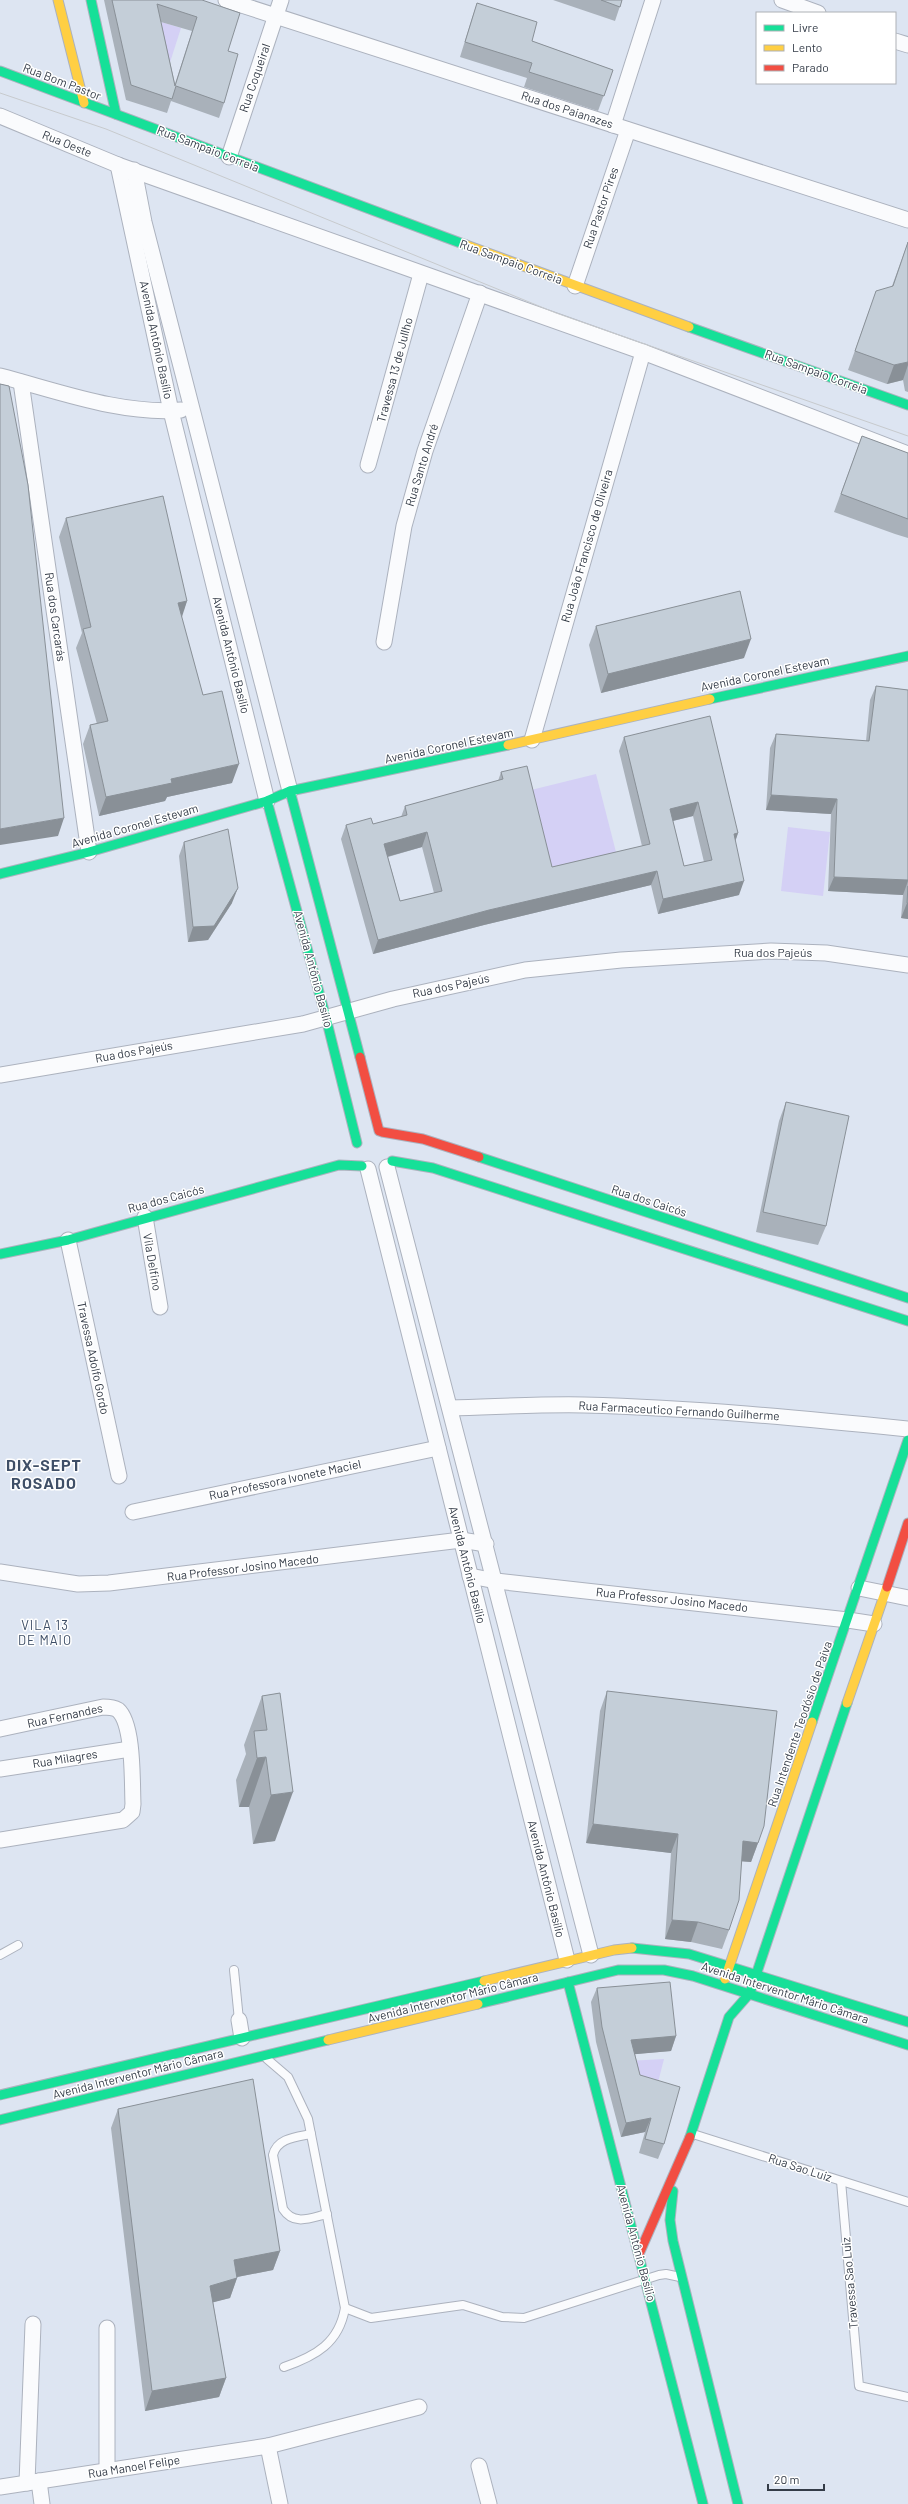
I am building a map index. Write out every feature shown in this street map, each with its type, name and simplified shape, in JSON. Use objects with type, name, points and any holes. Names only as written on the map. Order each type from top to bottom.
[{"type":"main road","points":[[58,0],[84,102]]},
{"type":"main road","points":[[91,0],[116,114]]},
{"type":"main road","name":"Rua Bom Pastor","points":[[0,71],[116,114]]},
{"type":"main road","name":"Rua Sampaio Correia","points":[[116,114],[575,286],[908,405]]},
{"type":"main road","name":"Avenida Coronel Estevam","points":[[0,874],[89,852],[267,801],[290,791],[532,740],[770,685],[908,656]]},
{"type":"main road","name":"Avenida Antônio Basílio","points":[[290,791],[348,1011],[375,1132]]},
{"type":"main road","name":"Avenida Antônio Basílio","points":[[267,801],[326,1018],[356,1146],[356,1155],[365,1167]]},
{"type":"main road","points":[[375,1132],[392,1141]]},
{"type":"main road","name":"Rua dos Caicós","points":[[339,1165],[356,1146],[375,1132],[431,1142],[884,1301],[908,1321]]},
{"type":"main road","name":"Rua dos Caicós","points":[[0,1254],[68,1240],[145,1217],[339,1165],[365,1167],[375,1170],[391,1161],[433,1168],[884,1301],[908,1298]]},
{"type":"main road","name":"Rua Intendente Teodósio de Paiva","points":[[729,2018],[724,1986],[729,1965],[827,1704],[848,1620],[908,1440]]},
{"type":"main road","name":"Rua Intendente Teodósio de Paiva","points":[[639,2254],[692,2134],[729,2018],[750,1993],[908,1523]]},
{"type":"main road","points":[[827,1704],[846,1709]]},
{"type":"main road","name":"Avenida Interventor Mário Câmara","points":[[0,2120],[241,2048],[567,1960],[614,1950],[657,1949],[689,1954],[729,1965],[908,2022]]},
{"type":"main road","name":"Avenida Interventor Mário Câmara","points":[[0,2096],[241,2048],[263,2057],[618,1970],[636,1968],[693,1976],[750,1993],[908,2045]]},
{"type":"main road","name":"Avenida Antônio Basílio","points":[[568,1982],[703,2504]]},
{"type":"main road","points":[[676,2170],[670,2220],[681,2278],[738,2504]]},
{"type":"street","name":"Rua dos Paianazes","points":[[226,0],[908,220]]},
{"type":"street","name":"Rua Coqueiral","points":[[229,157],[281,0]]},
{"type":"street","points":[[613,125],[653,0]]},
{"type":"street","points":[[782,0],[815,12]]},
{"type":"street","points":[[896,40],[908,45]]},
{"type":"street","name":"Rua Oeste","points":[[0,116],[118,165],[134,170]]},
{"type":"street","name":"Rua Pastor Pires","points":[[575,286],[628,130]]},
{"type":"street","name":"Avenida Antônio Basílio","points":[[118,165],[171,411],[267,801]]},
{"type":"street","points":[[134,170],[421,274],[480,293],[643,352],[908,454]]},
{"type":"street","name":"Avenida Antônio Basílio","points":[[134,170],[144,222],[290,791]]},
{"type":"street","name":"Travessa 13 de Jullho","points":[[368,465],[421,274]]},
{"type":"street","name":"Rua Santo André","points":[[384,642],[404,526],[425,451],[480,293]]},
{"type":"street","name":"Rua João Francisco de Oliveira","points":[[532,740],[643,352]]},
{"type":"street","points":[[0,376],[124,406],[171,411],[192,410]]},
{"type":"street","name":"Rua dos Carcarás","points":[[21,382],[89,852]]},
{"type":"street","name":"Rua dos Pajeús","points":[[0,1074],[326,1018],[348,1011],[525,970],[621,960],[771,951],[826,953],[908,965]]},
{"type":"street","name":"Avenida Antônio Basílio","points":[[391,1161],[450,1408],[496,1581],[591,1955]]},
{"type":"street","name":"Avenida Antônio Basílio","points":[[365,1167],[438,1448],[567,1960]]},
{"type":"street","name":"Vila Delfino","points":[[145,1217],[160,1307]]},
{"type":"street","name":"Travessa Adolfo Gordo","points":[[68,1240],[119,1476]]},
{"type":"street","name":"Rua Farmaceutico Fernando Guilherme","points":[[450,1408],[582,1405],[676,1409],[774,1415],[908,1429]]},
{"type":"street","name":"Rua Professora Ivonete Maciel","points":[[133,1512],[438,1448]]},
{"type":"street","name":"Rua Professor Josino Macedo","points":[[0,1572],[78,1584],[109,1583],[461,1540],[486,1544]]},
{"type":"street","name":"Rua Professor Josino Macedo","points":[[470,1576],[496,1581],[874,1624]]},
{"type":"street","points":[[859,1588],[908,1598]]},
{"type":"street","name":"Rua Fernandes","points":[[6,1728],[103,1707],[111,1707],[117,1710],[126,1724],[130,1749]]},
{"type":"street","points":[[0,1840],[123,1820],[132,1812],[134,1804],[130,1749]]},
{"type":"street","name":"Rua Milagres","points":[[0,1769],[130,1749]]},
{"type":"street","points":[[239,2020],[241,2048]]},
{"type":"street","points":[[33,2324],[33,2482],[42,2504]]},
{"type":"street","points":[[107,2328],[107,2471]]},
{"type":"street","name":"Rua Manoel Felipe","points":[[0,2487],[268,2446],[419,2407]]},
{"type":"street","points":[[268,2446],[280,2504]]},
{"type":"street","points":[[479,2466],[489,2504]]},
{"type":"lane","points":[[0,1955],[18,1945]]},
{"type":"lane","points":[[234,1970],[239,2020]]},
{"type":"lane","points":[[263,2057],[288,2077],[302,2105],[311,2134],[345,2308],[342,2324],[333,2339],[302,2361],[284,2367]]},
{"type":"lane","points":[[311,2134],[286,2140],[275,2149],[273,2155],[283,2209],[287,2215],[300,2220],[327,2214]]},
{"type":"lane","name":"Rua Sao Luiz","points":[[692,2134],[908,2202]]},
{"type":"lane","name":"Travessa Sao Luiz","points":[[842,2181],[859,2386],[908,2397]]},
{"type":"lane","points":[[345,2308],[370,2318],[463,2305],[502,2317],[524,2318],[666,2274],[681,2278]]},
{"type":"shaded area","points":[[152,19],[181,28],[165,78]]},
{"type":"shaded area","points":[[596,774],[617,856],[552,872],[531,790]]},
{"type":"shaded area","points":[[788,827],[830,832],[823,896],[781,891]]},
{"type":"shaded area","points":[[664,2059],[645,2133],[627,2061]]},
{"type":"building","points":[[112,0],[202,0],[240,13],[228,51],[238,54],[224,103],[176,86],[172,99],[131,85]],"holes":[[[157,4],[197,17],[175,86]]]},
{"type":"building","points":[[601,0],[622,0],[620,7]]},
{"type":"building","points":[[477,3],[537,22],[532,41],[613,70],[604,96],[529,72],[532,63],[465,42]]},
{"type":"building","points":[[908,242],[908,362],[894,365],[855,351],[876,291],[893,286]]},
{"type":"building","points":[[0,384],[9,386],[28,485],[64,818],[0,829]]},
{"type":"building","points":[[862,436],[908,453],[908,519],[841,494]]},
{"type":"building","points":[[163,496],[187,601],[178,603],[203,695],[222,691],[239,764],[171,779],[172,783],[106,797],[90,725],[108,721],[83,629],[91,627],[66,518]]},
{"type":"building","points":[[740,591],[751,639],[608,674],[596,626]]},
{"type":"building","points":[[876,686],[908,690],[908,880],[834,877],[837,799],[771,795],[776,734],[869,741]]},
{"type":"building","points":[[710,716],[738,833],[734,834],[744,881],[663,899],[657,871],[489,910],[378,940],[346,825],[371,818],[373,824],[407,815],[405,806],[503,779],[501,772],[527,766],[552,867],[650,844],[624,737]],"holes":[[[698,802],[712,860],[684,866],[670,809]],[[427,832],[442,891],[400,901],[384,844]]]},
{"type":"building","points":[[228,829],[238,888],[214,926],[193,927],[184,842]]},
{"type":"building","points":[[786,1102],[849,1116],[826,1226],[763,1212]]},
{"type":"building","points":[[607,1691],[777,1711],[764,1826],[758,1843],[743,1841],[739,1900],[729,1930],[698,1922],[672,1920],[678,1834],[593,1824]]},
{"type":"building","points":[[280,1693],[293,1792],[271,1795],[266,1757],[257,1758],[254,1731],[267,1730],[262,1696]]},
{"type":"building","points":[[670,1982],[676,2036],[631,2040],[640,2075],[680,2087],[664,2144],[645,2139],[651,2118],[626,2123],[602,2027],[597,1988]]},
{"type":"building","points":[[253,2079],[280,2251],[234,2260],[237,2278],[210,2286],[226,2378],[152,2391],[118,2109]]},
{"type":"tram line","points":[[0,93],[106,129],[556,313],[908,436]]},
{"type":"traffic: fast","points":[[91,0],[116,114]]},
{"type":"traffic: fast","points":[[0,71],[466,245]]},
{"type":"traffic: fast","points":[[689,327],[908,405]]},
{"type":"traffic: fast","points":[[710,699],[908,656]]},
{"type":"traffic: fast","points":[[0,874],[89,852],[267,801],[290,791],[508,745]]},
{"type":"traffic: fast","points":[[290,791],[360,1057]]},
{"type":"traffic: fast","points":[[267,801],[326,1018],[357,1143]]},
{"type":"traffic: fast","points":[[479,1157],[908,1298]]},
{"type":"traffic: fast","points":[[392,1161],[433,1168],[908,1321]]},
{"type":"traffic: fast","points":[[0,1254],[68,1240],[339,1165],[362,1166]]},
{"type":"traffic: fast","points":[[812,1722],[908,1440]]},
{"type":"traffic: fast","points":[[690,2137],[729,2017],[750,1993],[847,1703]]},
{"type":"traffic: fast","points":[[632,1948],[689,1954],[908,2022]]},
{"type":"traffic: fast","points":[[478,2004],[618,1970],[664,1970],[693,1976],[908,2045]]},
{"type":"traffic: fast","points":[[0,2095],[484,1981]]},
{"type":"traffic: fast","points":[[568,1982],[703,2504]]},
{"type":"traffic: fast","points":[[0,2120],[328,2040]]},
{"type":"traffic: fast","points":[[673,2191],[670,2220],[673,2241],[738,2504]]},
{"type":"traffic: slow","points":[[58,0],[84,103]]},
{"type":"traffic: slow","points":[[466,245],[689,327]]},
{"type":"traffic: slow","points":[[508,745],[710,699]]},
{"type":"traffic: slow","points":[[847,1703],[887,1587]]},
{"type":"traffic: slow","points":[[725,1979],[812,1722]]},
{"type":"traffic: slow","points":[[484,1981],[614,1950],[632,1948]]},
{"type":"traffic: slow","points":[[328,2040],[478,2004]]},
{"type":"traffic: jam","points":[[360,1057],[379,1131]]},
{"type":"traffic: jam","points":[[382,1132],[423,1139],[479,1157]]},
{"type":"traffic: jam","points":[[887,1587],[908,1523]]},
{"type":"traffic: jam","points":[[639,2254],[690,2137]]},
{"type":"district","name":"DIX-SEPT ROSADO","points":[[44,1474]]},
{"type":"district","name":"VILA 13 DE MAIO","points":[[45,1632]]}]
